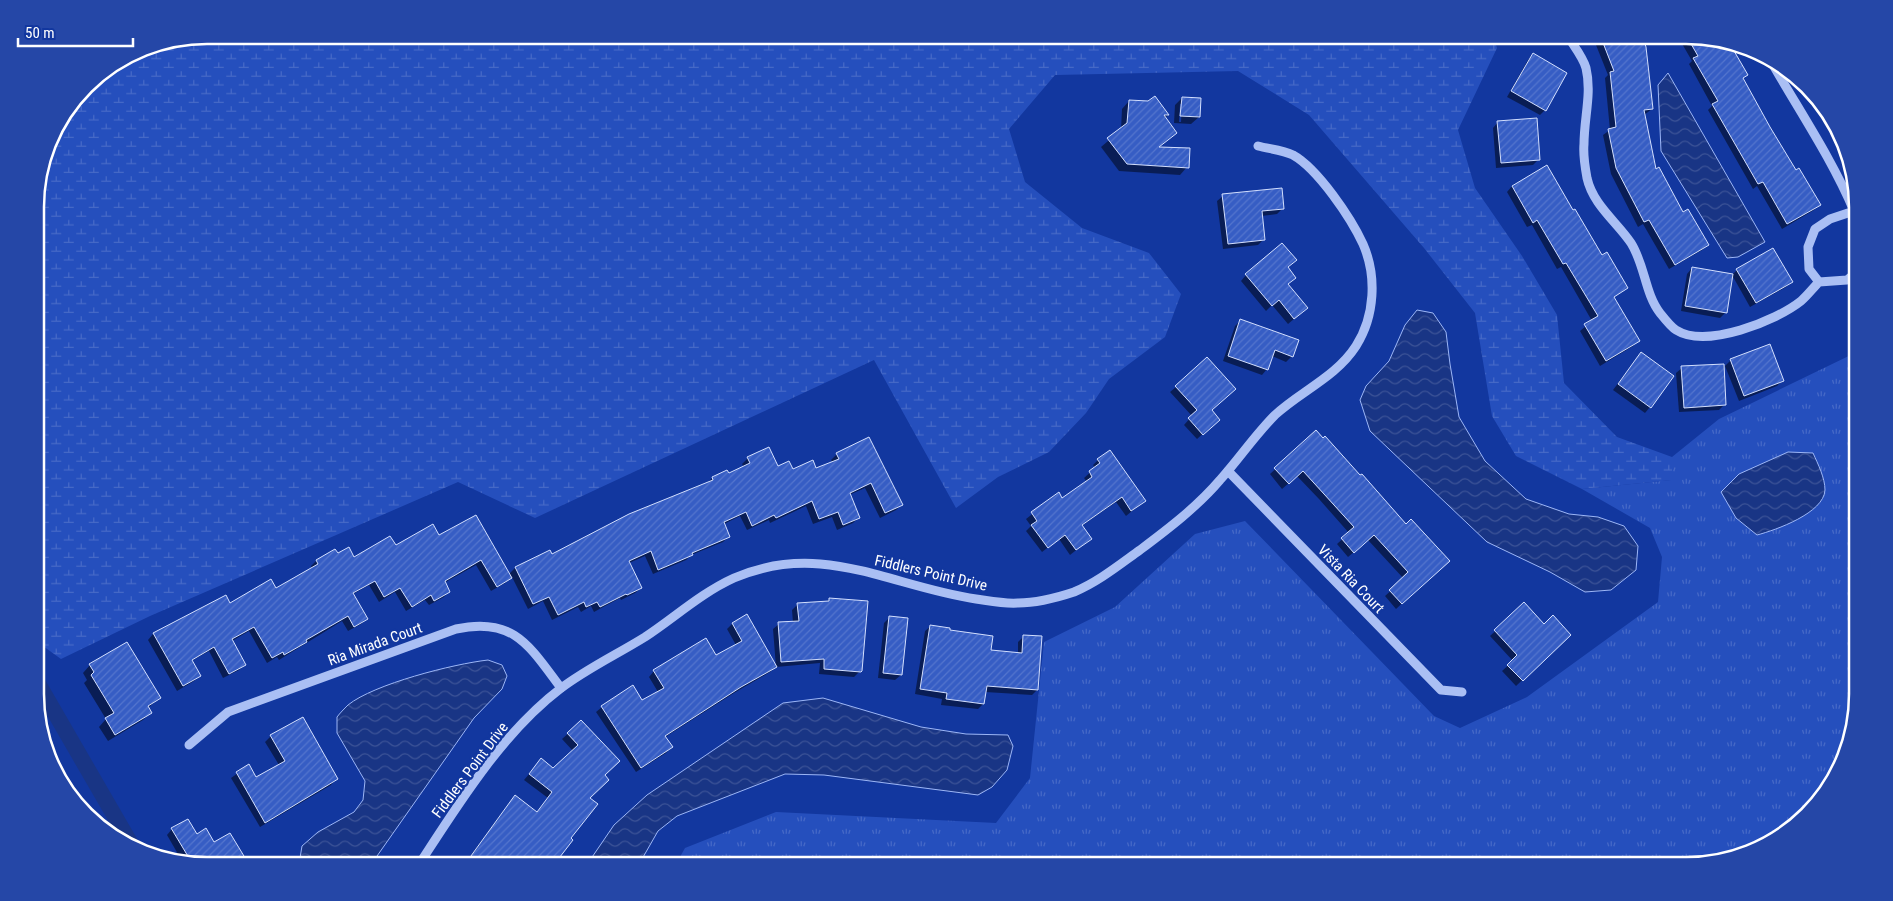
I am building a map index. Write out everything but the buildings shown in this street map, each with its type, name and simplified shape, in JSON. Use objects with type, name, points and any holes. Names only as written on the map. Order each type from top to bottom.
[{"type":"street","points":[[1573,44],[1586,66],[1589,87],[1584,145],[1588,179],[1599,204],[1631,243],[1641,261],[1648,288],[1659,312],[1676,330],[1691,335],[1716,336],[1746,329],[1777,317],[1802,301],[1818,282],[1849,278]]},
{"type":"street","points":[[1777,71],[1849,198]]},
{"type":"street","name":"Fiddlers Point Drive","points":[[424,857],[499,749],[522,723],[561,688],[590,668],[644,637],[707,593],[732,579],[778,565],[806,562],[827,563],[854,568],[915,586],[963,597],[1018,603],[1046,600],[1073,592],[1092,583],[1171,526],[1201,501],[1228,471],[1253,438],[1278,413],[1329,376],[1344,362],[1357,345],[1366,326],[1371,306],[1372,285],[1363,244],[1330,190],[1316,175],[1292,155],[1258,146]]},
{"type":"street","points":[[1818,282],[1809,269],[1808,247],[1815,229],[1830,219],[1849,214]]},
{"type":"street","name":"Vista Ria Court","points":[[1228,471],[1441,690],[1462,692]]},
{"type":"street","name":"Ria Mirada Court","points":[[189,745],[228,712],[456,629],[472,626],[488,626],[503,629],[518,636],[531,648],[561,688]]},
{"type":"green space","points":[[196,44],[1496,44],[1497,48],[1458,130],[1475,188],[1522,256],[1557,315],[1564,383],[1617,437],[1672,457],[1672,480],[1582,489],[1516,456],[1492,416],[1475,313],[1424,248],[1309,115],[1238,71],[1055,75],[1009,129],[1025,182],[1082,228],[1149,253],[1181,294],[1165,337],[1109,379],[1086,413],[1049,452],[998,477],[956,508],[874,360],[535,518],[458,482],[150,616],[61,659],[44,647],[44,196],[49,164],[56,144],[77,107],[107,77],[154,52]]},
{"type":"green space","points":[[1849,356],[1849,695],[1846,726],[1837,757],[1816,794],[1802,810],[1777,830],[1739,849],[1697,857],[680,857],[685,848],[776,812],[996,823],[1030,778],[1044,642],[1115,607],[1195,534],[1245,521],[1434,716],[1460,728],[1527,697],[1658,602],[1662,557],[1650,528],[1582,489],[1671,480],[1672,457],[1719,419]]},
{"type":"water","points":[[1668,73],[1765,242],[1738,257],[1727,258],[1661,151],[1658,85]]},
{"type":"water","points":[[1417,310],[1433,313],[1446,332],[1459,417],[1485,461],[1526,499],[1569,514],[1598,517],[1624,526],[1638,546],[1636,570],[1611,590],[1585,592],[1550,572],[1487,542],[1370,431],[1360,400],[1366,386],[1389,361],[1405,325]]},
{"type":"water","points":[[1788,452],[1813,453],[1824,481],[1825,490],[1823,498],[1817,506],[1798,519],[1787,525],[1757,535],[1736,518],[1721,492],[1739,474]]},
{"type":"water","points":[[488,660],[502,665],[507,676],[502,689],[474,718],[376,857],[300,857],[302,846],[318,832],[354,812],[363,800],[365,781],[337,733],[337,717],[341,712],[360,697],[394,683],[435,670]]},
{"type":"water","points":[[823,698],[921,727],[966,734],[1008,735],[1013,746],[1007,770],[992,787],[978,795],[824,775],[785,774],[677,816],[658,831],[643,857],[592,857],[614,825],[647,795],[783,703]]},
{"type":"waterway","points":[[44,694],[126,835]]}]
